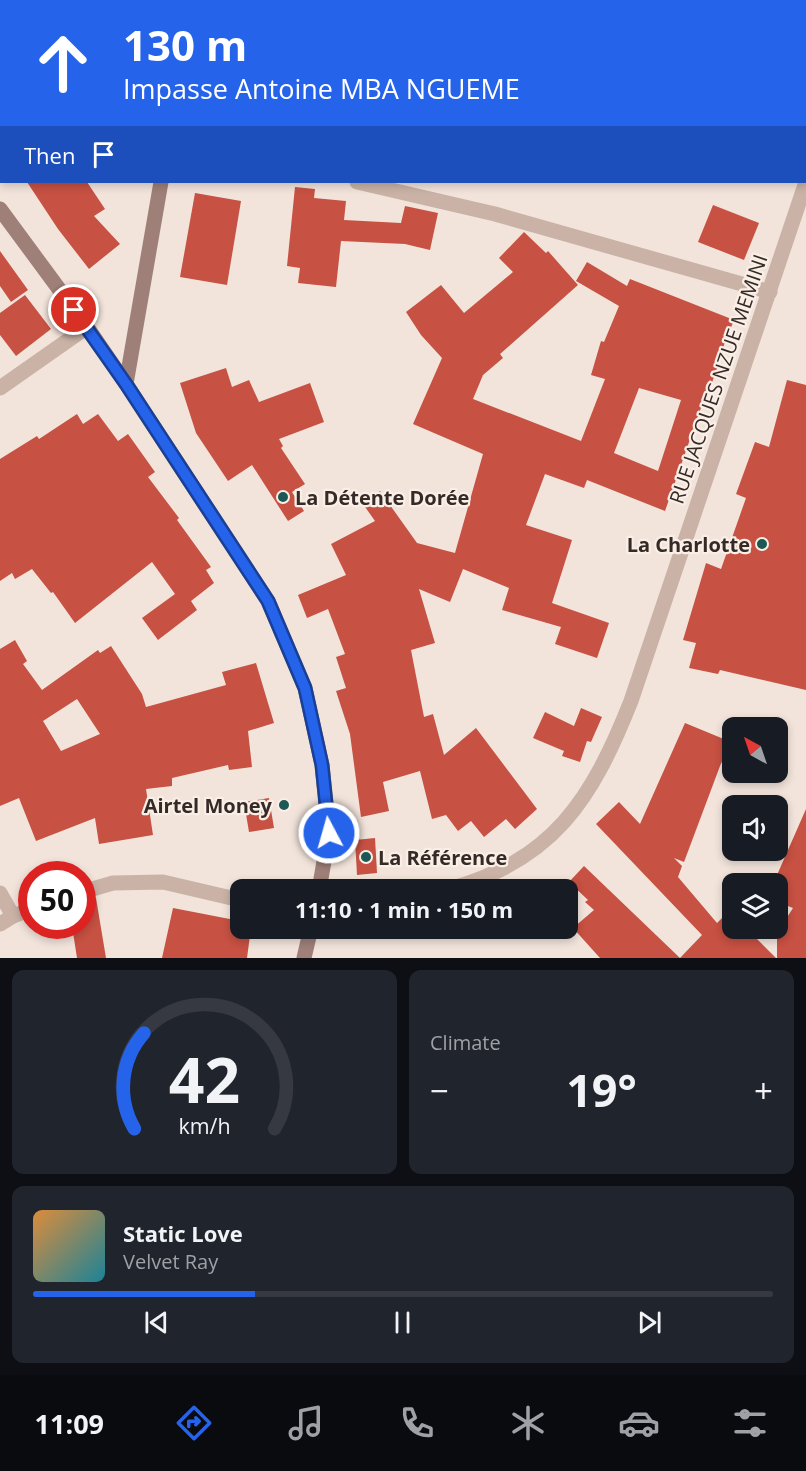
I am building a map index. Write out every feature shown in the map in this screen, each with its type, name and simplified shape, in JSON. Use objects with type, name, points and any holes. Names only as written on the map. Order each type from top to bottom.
[{"type":"main road","points":[[126,384],[161,183]]},
{"type":"main road","points":[[0,209],[126,384],[268,601],[305,688],[322,765],[329,833],[321,879]]},
{"type":"main road","points":[[304,958],[308,939]]},
{"type":"street","points":[[361,183],[495,214],[770,292]]},
{"type":"street","name":"RUE JACQUES NZUE MEMINI","points":[[479,879],[511,865],[544,843],[571,814],[592,785],[612,748],[631,701],[806,183]]},
{"type":"street","points":[[0,388],[87,327]]},
{"type":"street","points":[[96,888],[113,883],[163,882],[230,898]]},
{"type":"street","points":[[0,894],[6,920]]},
{"type":"building","points":[[28,183],[88,183],[105,209],[94,216],[120,244],[89,269],[58,229]]},
{"type":"building","points":[[295,187],[315,189],[314,198],[346,201],[344,220],[401,223],[405,206],[438,213],[430,250],[405,244],[341,241],[336,287],[298,283],[300,268],[287,266]]},
{"type":"building","points":[[195,193],[241,201],[227,285],[180,277]]},
{"type":"building","points":[[713,205],[759,223],[744,260],[698,242]]},
{"type":"building","points":[[524,232],[546,253],[548,251],[578,285],[500,354],[503,358],[483,375],[473,399],[581,441],[605,379],[591,375],[601,341],[604,342],[619,306],[576,281],[587,262],[627,286],[630,279],[734,320],[665,511],[587,480],[584,488],[545,474],[526,525],[572,540],[552,603],[609,623],[597,658],[555,644],[561,627],[502,610],[509,588],[463,569],[450,602],[419,589],[435,643],[411,650],[424,717],[433,714],[444,755],[476,728],[537,809],[515,829],[506,819],[484,837],[471,821],[458,831],[446,815],[432,819],[420,771],[383,782],[389,811],[361,817],[350,734],[336,691],[346,688],[336,657],[345,654],[328,609],[307,618],[298,595],[346,575],[331,544],[375,521],[363,504],[380,491],[417,543],[455,553],[483,454],[413,424],[442,358],[421,335],[406,312],[441,285],[464,313],[513,272],[499,258]],"holes":[[[639,388],[681,400],[658,471],[614,453]]]},
{"type":"building","points":[[0,251],[28,290],[11,302],[0,286]]},
{"type":"building","points":[[25,295],[51,329],[16,356],[0,335],[0,313]]},
{"type":"building","points":[[226,368],[232,387],[249,380],[259,402],[310,383],[324,422],[279,439],[283,446],[281,448],[305,484],[292,492],[304,511],[288,521],[252,465],[228,481],[196,433],[180,383]]},
{"type":"building","points":[[787,380],[806,385],[806,690],[720,670],[718,674],[689,668],[696,643],[683,640],[706,563],[721,569],[746,498],[736,494],[755,442],[769,447]]},
{"type":"building","points":[[77,414],[83,424],[98,414],[118,441],[128,434],[155,472],[148,477],[179,518],[177,520],[211,567],[206,570],[214,583],[191,601],[197,610],[158,640],[142,618],[175,594],[152,562],[75,623],[53,592],[51,593],[32,569],[15,579],[12,573],[0,581],[0,459],[37,436],[39,439]]},
{"type":"building","points":[[15,640],[27,661],[23,664],[42,690],[98,650],[100,653],[111,646],[142,694],[146,707],[226,685],[222,672],[256,663],[274,723],[248,731],[252,767],[229,770],[228,765],[172,778],[172,786],[146,789],[153,835],[99,844],[95,818],[36,841],[19,798],[0,806],[0,649]],"holes":[[[77,699],[100,734],[61,751],[43,721]]]},
{"type":"building","points":[[581,708],[602,717],[591,742],[587,741],[580,762],[562,756],[564,751],[533,738],[545,712],[574,726]]},
{"type":"building","points":[[685,723],[722,738],[722,762],[684,862],[674,858],[682,866],[678,877],[717,923],[722,918],[722,939],[757,939],[776,958],[680,958],[702,935],[596,824],[619,802],[640,824]]},
{"type":"building","points":[[269,798],[274,828],[249,832],[244,802]]},
{"type":"building","points":[[806,809],[806,958],[777,958],[777,939],[788,939],[788,916],[793,908],[788,906],[788,873],[778,873],[783,861],[788,861],[788,850]]},
{"type":"building","name":"La Référence","points":[[375,838],[377,873],[357,875],[355,840]]},
{"type":"building","points":[[584,866],[680,958],[600,958],[578,934],[578,924],[594,910],[585,902],[588,900],[578,891],[578,879],[572,879]]},
{"type":"building","points":[[96,898],[106,958],[77,958],[74,939],[96,939]]},
{"type":"building","points":[[173,908],[230,919],[230,939],[250,939],[247,958],[162,958]]},
{"type":"place","name":"La Détente Dorée","points":[[283,497]]},
{"type":"place","name":"La Charlotte","points":[[762,544]]},
{"type":"place","name":"Airtel Money","points":[[284,805]]},
{"type":"place","name":"La Référence","points":[[366,857]]},
{"type":"route","points":[[74,310],[126,384],[268,601],[305,688],[322,765],[329,833]]}]
